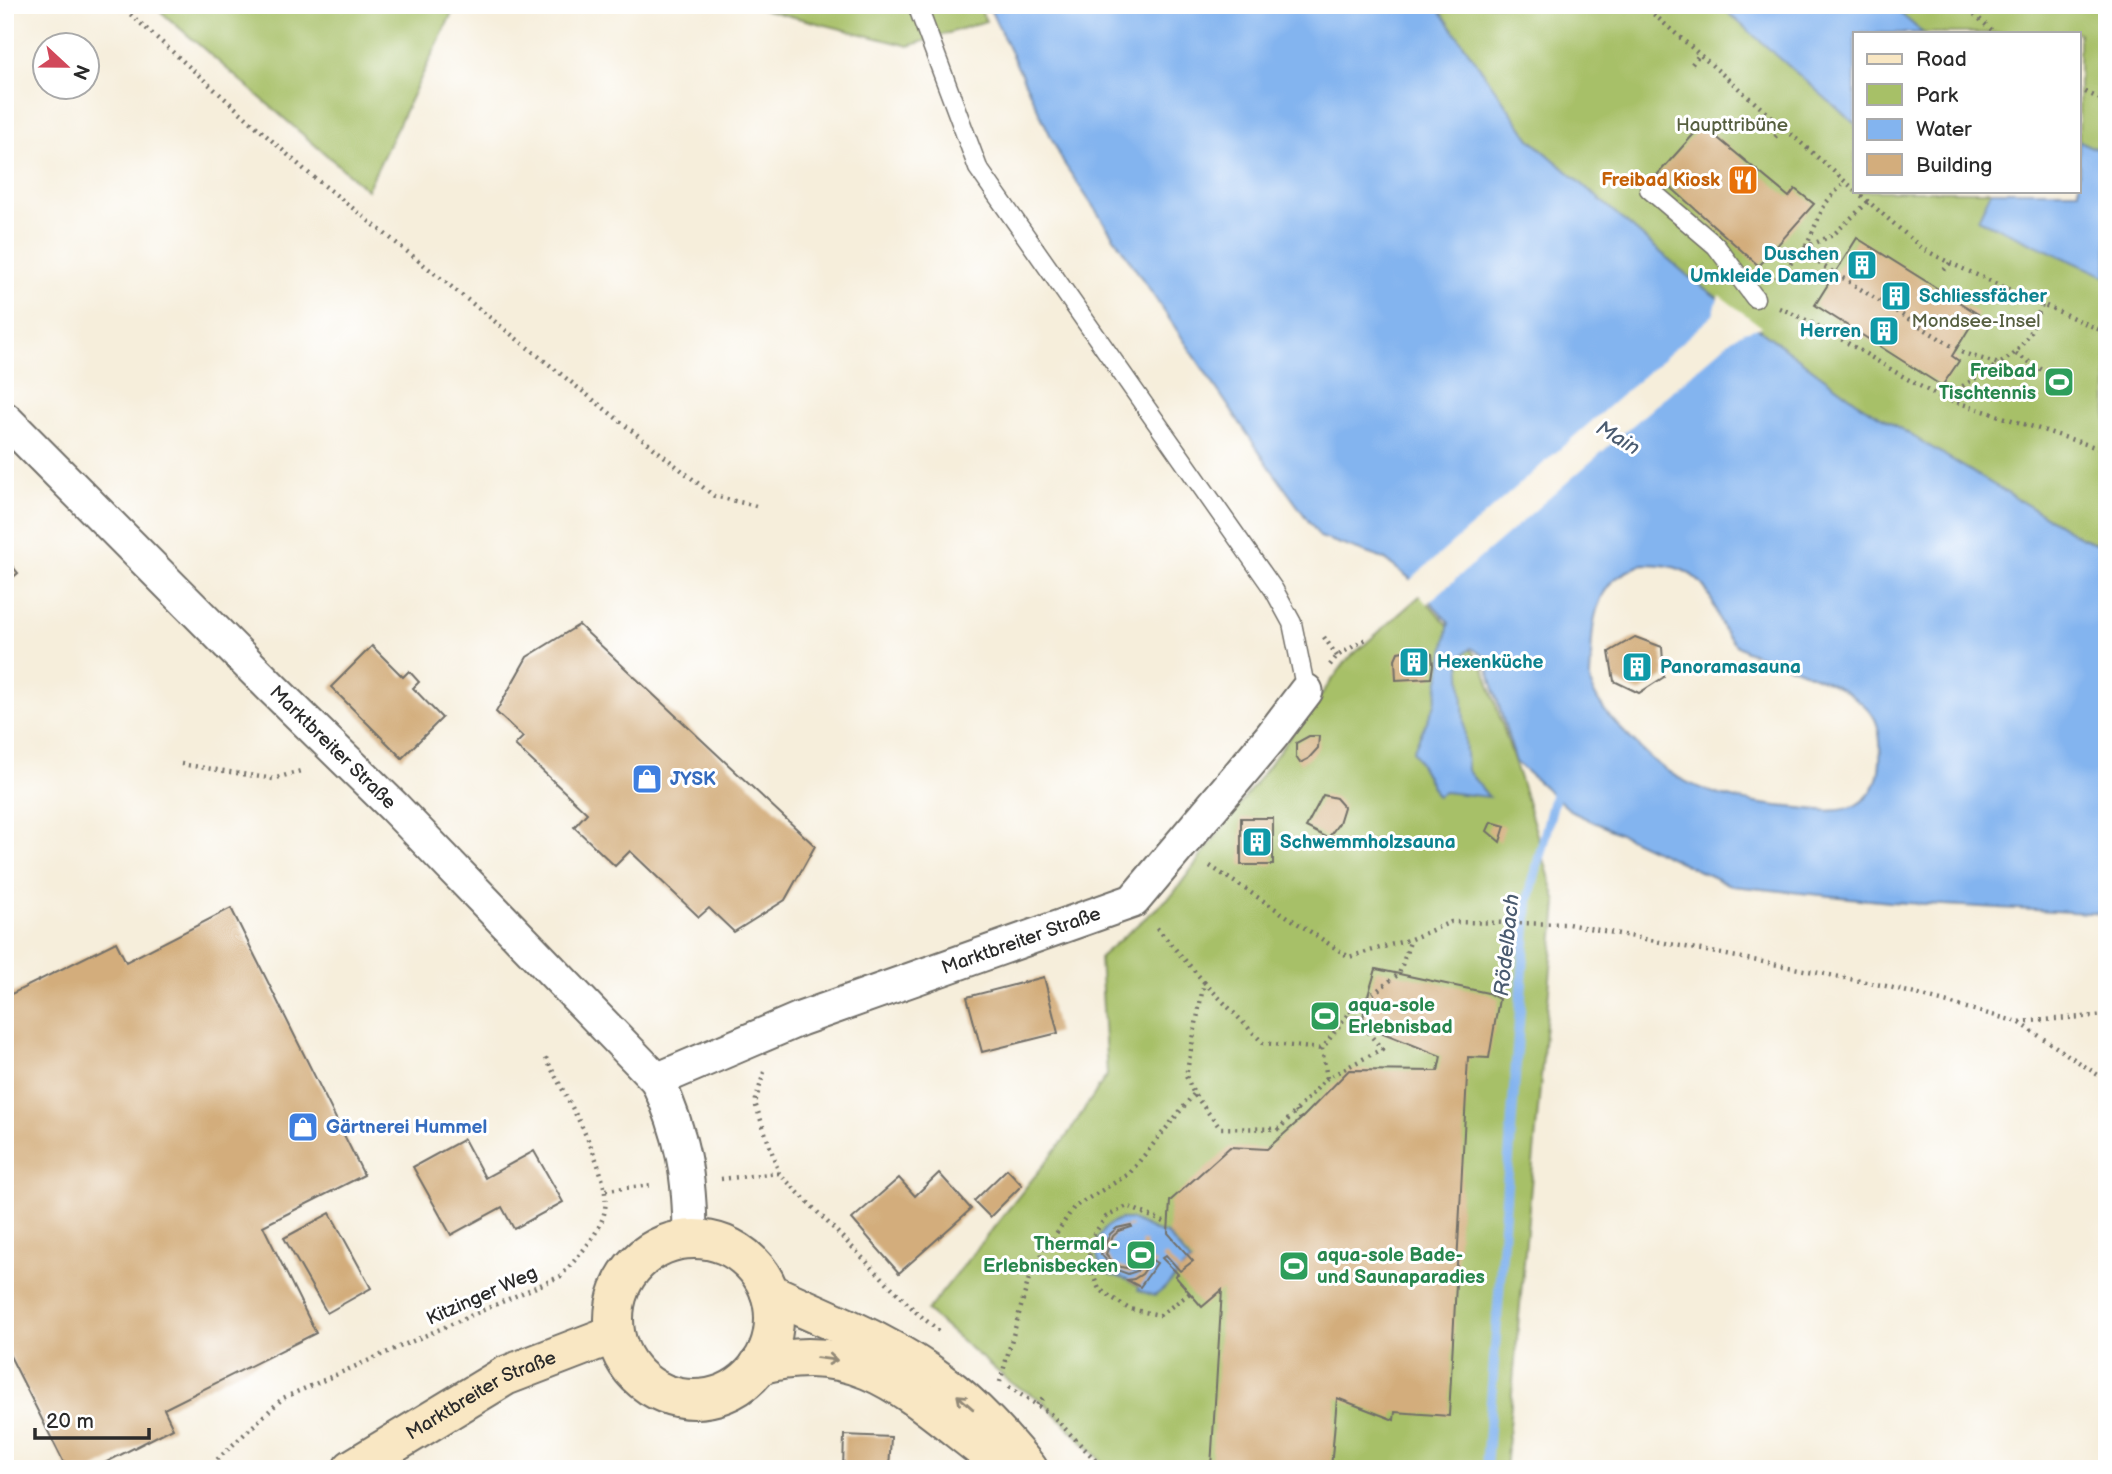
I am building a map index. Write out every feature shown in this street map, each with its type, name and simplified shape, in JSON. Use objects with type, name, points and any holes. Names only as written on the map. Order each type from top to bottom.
[{"type":"main road","points":[[690,1238],[711,1240],[731,1247],[748,1259],[761,1275],[770,1293],[774,1312],[769,1349],[759,1365],[741,1384],[721,1395],[699,1399],[677,1398],[654,1390],[635,1376],[622,1356],[614,1334],[613,1311],[619,1289],[630,1269],[647,1252],[667,1242],[690,1238]]},
{"type":"main road","points":[[770,1293],[890,1350],[942,1382],[988,1422],[1028,1469]]},
{"type":"main road","name":"Marktbreiter Straße","points":[[352,1469],[505,1376],[614,1334]]},
{"type":"main road","points":[[759,1365],[804,1356],[854,1363],[905,1390],[1008,1469]]},
{"type":"street","name":"Marktbreiter Straße","points":[[5,419],[345,758],[657,1080],[669,1106],[685,1160],[690,1199],[690,1238]]},
{"type":"street","name":"Marktbreiter Straße","points":[[657,1080],[778,1028],[1133,901],[1271,737],[1306,691]]},
{"type":"lane","points":[[916,5],[978,168],[1274,590],[1292,623],[1306,691]]},
{"type":"lane","points":[[1649,189],[1716,246],[1755,299]]},
{"type":"path","points":[[120,5],[306,171],[714,496],[756,506]]},
{"type":"path","points":[[1643,5],[1853,188]]},
{"type":"path","points":[[1964,5],[1994,32]]},
{"type":"path","points":[[1692,64],[1699,55]]},
{"type":"path","points":[[2080,89],[2107,102]]},
{"type":"path","points":[[1775,137],[1784,128]]},
{"type":"path","points":[[1806,247],[1825,204],[1845,181]]},
{"type":"path","points":[[1857,192],[1923,249],[2107,333]]},
{"type":"path","points":[[1783,272],[1806,247],[1833,235],[1868,202]]},
{"type":"path","points":[[1801,252],[1963,353],[1999,364]]},
{"type":"path","points":[[1944,270],[1950,263]]},
{"type":"path","points":[[1755,299],[1807,319],[1943,398],[2107,451]]},
{"type":"path","points":[[1943,398],[2016,354],[2028,336],[2042,304]]},
{"type":"path","points":[[2016,354],[2049,374]]},
{"type":"path","points":[[1306,691],[1337,656],[1366,639]]},
{"type":"path","points":[[1327,640],[1337,656]]},
{"type":"path","points":[[181,764],[273,779],[345,758]]},
{"type":"path","points":[[1182,845],[1219,873],[1349,957],[1411,939],[1451,922],[1568,924],[1886,986],[2018,1022],[2107,1081]]},
{"type":"path","points":[[1133,901],[1263,1043],[1322,1049]]},
{"type":"path","points":[[1327,1079],[1322,1049],[1350,1011],[1399,974],[1411,939]]},
{"type":"path","points":[[1205,982],[1186,1076],[1194,1094],[1220,1128],[1279,1129],[1327,1079],[1382,1049],[1350,1011]]},
{"type":"path","points":[[2018,1022],[2107,1015]]},
{"type":"path","points":[[778,1028],[755,1102],[779,1173],[916,1312],[948,1338]]},
{"type":"path","name":"Kitzinger Weg","points":[[207,1469],[284,1398],[561,1276],[593,1239],[604,1213],[606,1190],[598,1161],[546,1058]]},
{"type":"path","points":[[988,1422],[1031,1270],[1074,1207],[1129,1174],[1194,1094]]},
{"type":"path","points":[[1296,1111],[1301,1119]]},
{"type":"path","points":[[1164,1222],[1127,1206],[1106,1217],[1093,1237],[1088,1264],[1099,1289],[1129,1309],[1160,1315],[1190,1293]]},
{"type":"path","points":[[990,1372],[1052,1415],[1104,1469]]},
{"type":"path","points":[[1037,1405],[1045,1395]]},
{"type":"green space","points":[[153,5],[456,5],[367,190]]},
{"type":"green space","points":[[746,5],[978,5],[986,21],[909,46]]},
{"type":"green space","name":"Mondsee-Insel","points":[[1436,5],[2107,5],[2107,547],[2082,538],[1861,405],[1688,276],[1530,139]]},
{"type":"green space","name":"aqua-sole Erlebnisbad","points":[[1421,595],[1482,663],[1557,903],[1505,1469],[1109,1469],[1043,1401],[1011,1383],[927,1311],[1066,1137],[1107,1075],[1100,957],[1173,894],[1347,660]]},
{"type":"water","name":"Main","points":[[988,5],[1436,5],[1530,139],[1688,276],[1861,405],[2082,538],[2107,547],[2107,914],[1890,902],[1732,886],[1572,812],[1516,762],[1484,656],[1471,648],[1460,658],[1467,770],[1489,797],[1444,792],[1437,796],[1413,751],[1435,704],[1449,622],[1408,577],[1384,559],[1320,537],[1063,162]],"holes":[[[1643,564],[1683,570],[1699,581],[1711,599],[1725,632],[1737,646],[1820,678],[1857,699],[1870,711],[1878,728],[1879,768],[1877,780],[1862,801],[1843,810],[1828,811],[1764,804],[1710,792],[1663,768],[1616,724],[1599,703],[1590,679],[1597,609],[1605,591],[1614,580]]]},
{"type":"water","points":[[1719,5],[1891,5],[1922,32],[1853,32],[1853,122]]},
{"type":"water","points":[[2080,141],[2107,154],[2107,277],[1978,219],[1991,192],[2080,192]]},
{"type":"water","name":"Thermal - Erlebnisbecken","points":[[1120,1219],[1130,1219],[1167,1234],[1191,1262],[1154,1296],[1138,1290],[1139,1287],[1127,1280],[1104,1272],[1100,1264],[1097,1248],[1101,1234],[1105,1228]]},
{"type":"pier","points":[[1719,295],[1762,327],[1733,338],[1427,604],[1408,582],[1713,315]]},
{"type":"building","points":[[1702,125],[1789,197],[1795,189],[1814,204],[1759,266],[1657,175]]},
{"type":"building","points":[[1857,238],[1978,314],[1952,356],[1959,361],[1942,386],[1815,305]]},
{"type":"building","points":[[5,557],[18,573],[5,584]]},
{"type":"building","name":"JYSK","points":[[579,625],[815,846],[785,900],[734,932],[709,908],[699,917],[630,851],[615,866],[574,827],[587,813],[515,745],[523,737],[496,712],[527,657]]},
{"type":"building","name":"Panoramasauna","points":[[1635,637],[1662,647],[1664,677],[1639,693],[1614,681],[1609,652]]},
{"type":"building","points":[[372,646],[403,677],[409,671],[419,682],[413,688],[442,718],[402,758],[331,687]]},
{"type":"building","name":"Hexenküche","points":[[1415,649],[1432,654],[1431,678],[1396,680],[1395,659],[1398,652]]},
{"type":"building","points":[[1309,736],[1319,736],[1318,748],[1300,763],[1296,757],[1296,743]]},
{"type":"building","points":[[1323,795],[1336,798],[1344,807],[1339,823],[1328,838],[1306,827]]},
{"type":"building","name":"Schwemmholzsauna","points":[[1241,818],[1273,818],[1273,865],[1241,865]]},
{"type":"building","points":[[1491,822],[1505,826],[1500,842],[1487,831]]},
{"type":"building","points":[[231,908],[364,1175],[263,1226],[316,1333],[164,1409],[173,1428],[93,1469],[67,1469],[5,1346],[5,1245],[8,1244],[5,1238],[5,997],[116,942],[126,962]]},
{"type":"building","name":"aqua-sole Bade- und Saunaparadies","points":[[1376,969],[1488,993],[1499,999],[1489,1058],[1468,1057],[1449,1416],[1395,1412],[1394,1420],[1337,1398],[1331,1469],[1211,1467],[1222,1290],[1202,1307],[1175,1276],[1178,1274],[1162,1258],[1166,1255],[1180,1271],[1193,1261],[1168,1233],[1170,1201],[1230,1147],[1267,1149],[1349,1070],[1438,1071],[1441,1056],[1363,1025],[1364,1009]]},
{"type":"building","points":[[1044,977],[1058,1033],[982,1052],[967,997]]},
{"type":"building","points":[[464,1139],[485,1178],[534,1151],[563,1202],[514,1229],[502,1207],[451,1235],[413,1167]]},
{"type":"building","points":[[1007,1169],[1022,1185],[990,1217],[974,1201]]},
{"type":"building","points":[[939,1173],[971,1209],[899,1273],[852,1219],[899,1178],[915,1196]]},
{"type":"building","points":[[330,1213],[371,1288],[327,1313],[284,1238]]},
{"type":"building","points":[[1132,1227],[1113,1236],[1106,1254],[1116,1266],[1132,1269],[1142,1245],[1141,1241],[1145,1241],[1146,1246],[1137,1271],[1128,1274],[1114,1269],[1101,1254],[1110,1234],[1117,1228]]},
{"type":"building","points":[[1152,1260],[1157,1263],[1140,1287],[1127,1280],[1142,1274]]},
{"type":"building","points":[[844,1435],[891,1437],[889,1469],[843,1469]]},
{"type":"waterway","name":"Rödelbach","points":[[1486,1469],[1528,901],[1556,784]]},
{"type":"place","name":"Freibad Kiosk","points":[[1743,180]]},
{"type":"place","name":"Duschen Umkleide Damen","points":[[1862,265]]},
{"type":"place","name":"Schliessfächer","points":[[1896,296]]},
{"type":"place","name":"Herren","points":[[1884,331]]},
{"type":"place","name":"Freibad Tischtennis","points":[[2059,382]]},
{"type":"place","name":"Hexenküche","points":[[1414,662]]},
{"type":"place","name":"Panoramasauna","points":[[1637,667]]},
{"type":"place","name":"JYSK","points":[[647,779]]},
{"type":"place","name":"Schwemmholzsauna","points":[[1257,842]]},
{"type":"place","name":"aqua-sole Erlebnisbad","points":[[1325,1016]]},
{"type":"place","name":"Gärtnerei Hummel","points":[[303,1127]]},
{"type":"place","name":"Thermal - Erlebnisbecken","points":[[1141,1255]]},
{"type":"place","name":"aqua-sole Bade- und Saunaparadies","points":[[1294,1266]]},
{"type":"park label","name":"Haupttribüne","points":[[1732,125]]}]
